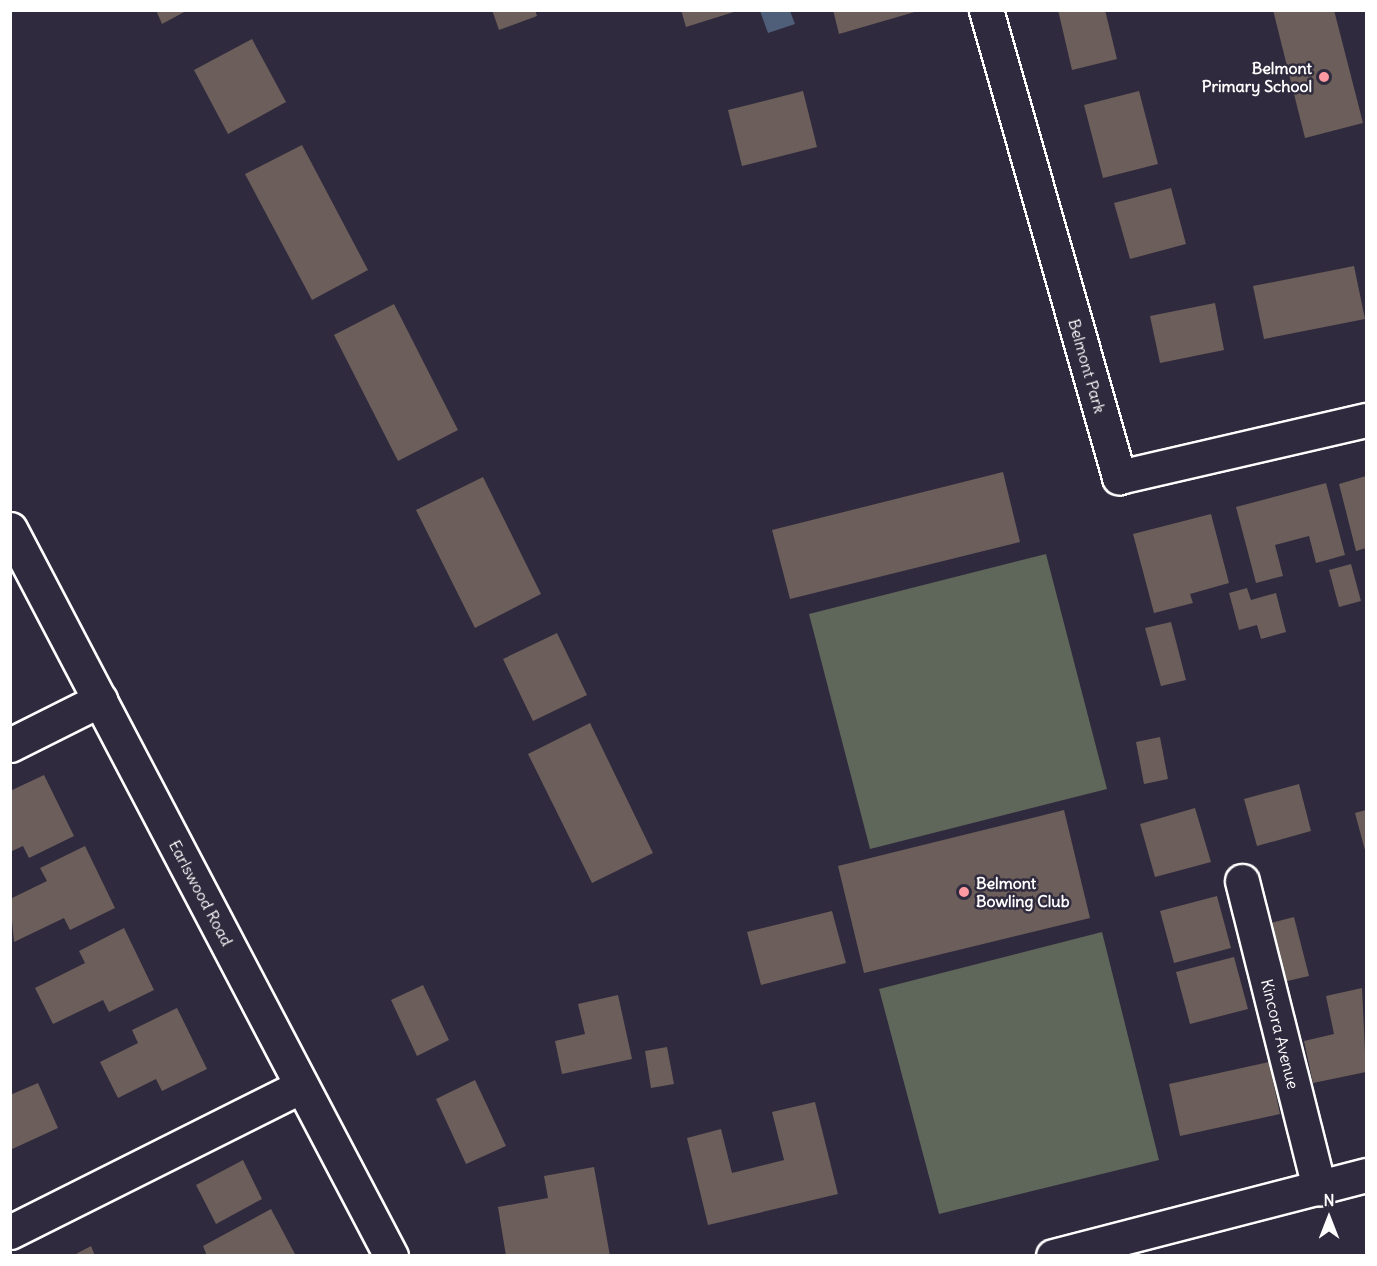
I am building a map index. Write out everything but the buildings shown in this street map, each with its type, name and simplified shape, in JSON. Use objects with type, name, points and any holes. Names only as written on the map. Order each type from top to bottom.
[{"type":"street","name":"Belmont Park","points":[[986,10],[1119,477],[1366,420]]},
{"type":"street","name":"Earlswood Road","points":[[10,529],[391,1256]]},
{"type":"street","points":[[10,745],[100,699]]},
{"type":"street","name":"Kincora Avenue","points":[[1242,881],[1319,1188]]},
{"type":"street","points":[[10,1232],[301,1086]]},
{"type":"street","points":[[1053,1256],[1366,1175]]},
{"type":"shaded area","points":[[1046,554],[1107,789],[870,849],[809,614]]},
{"type":"shaded area","points":[[1102,932],[1159,1160],[939,1214],[879,989]]},
{"type":"water","points":[[760,11],[790,11],[795,24],[768,33]]},
{"type":"place","name":"Belmont Primary School","points":[[1324,77]]},
{"type":"place","name":"Belmont Bowling Club","points":[[964,892]]}]
